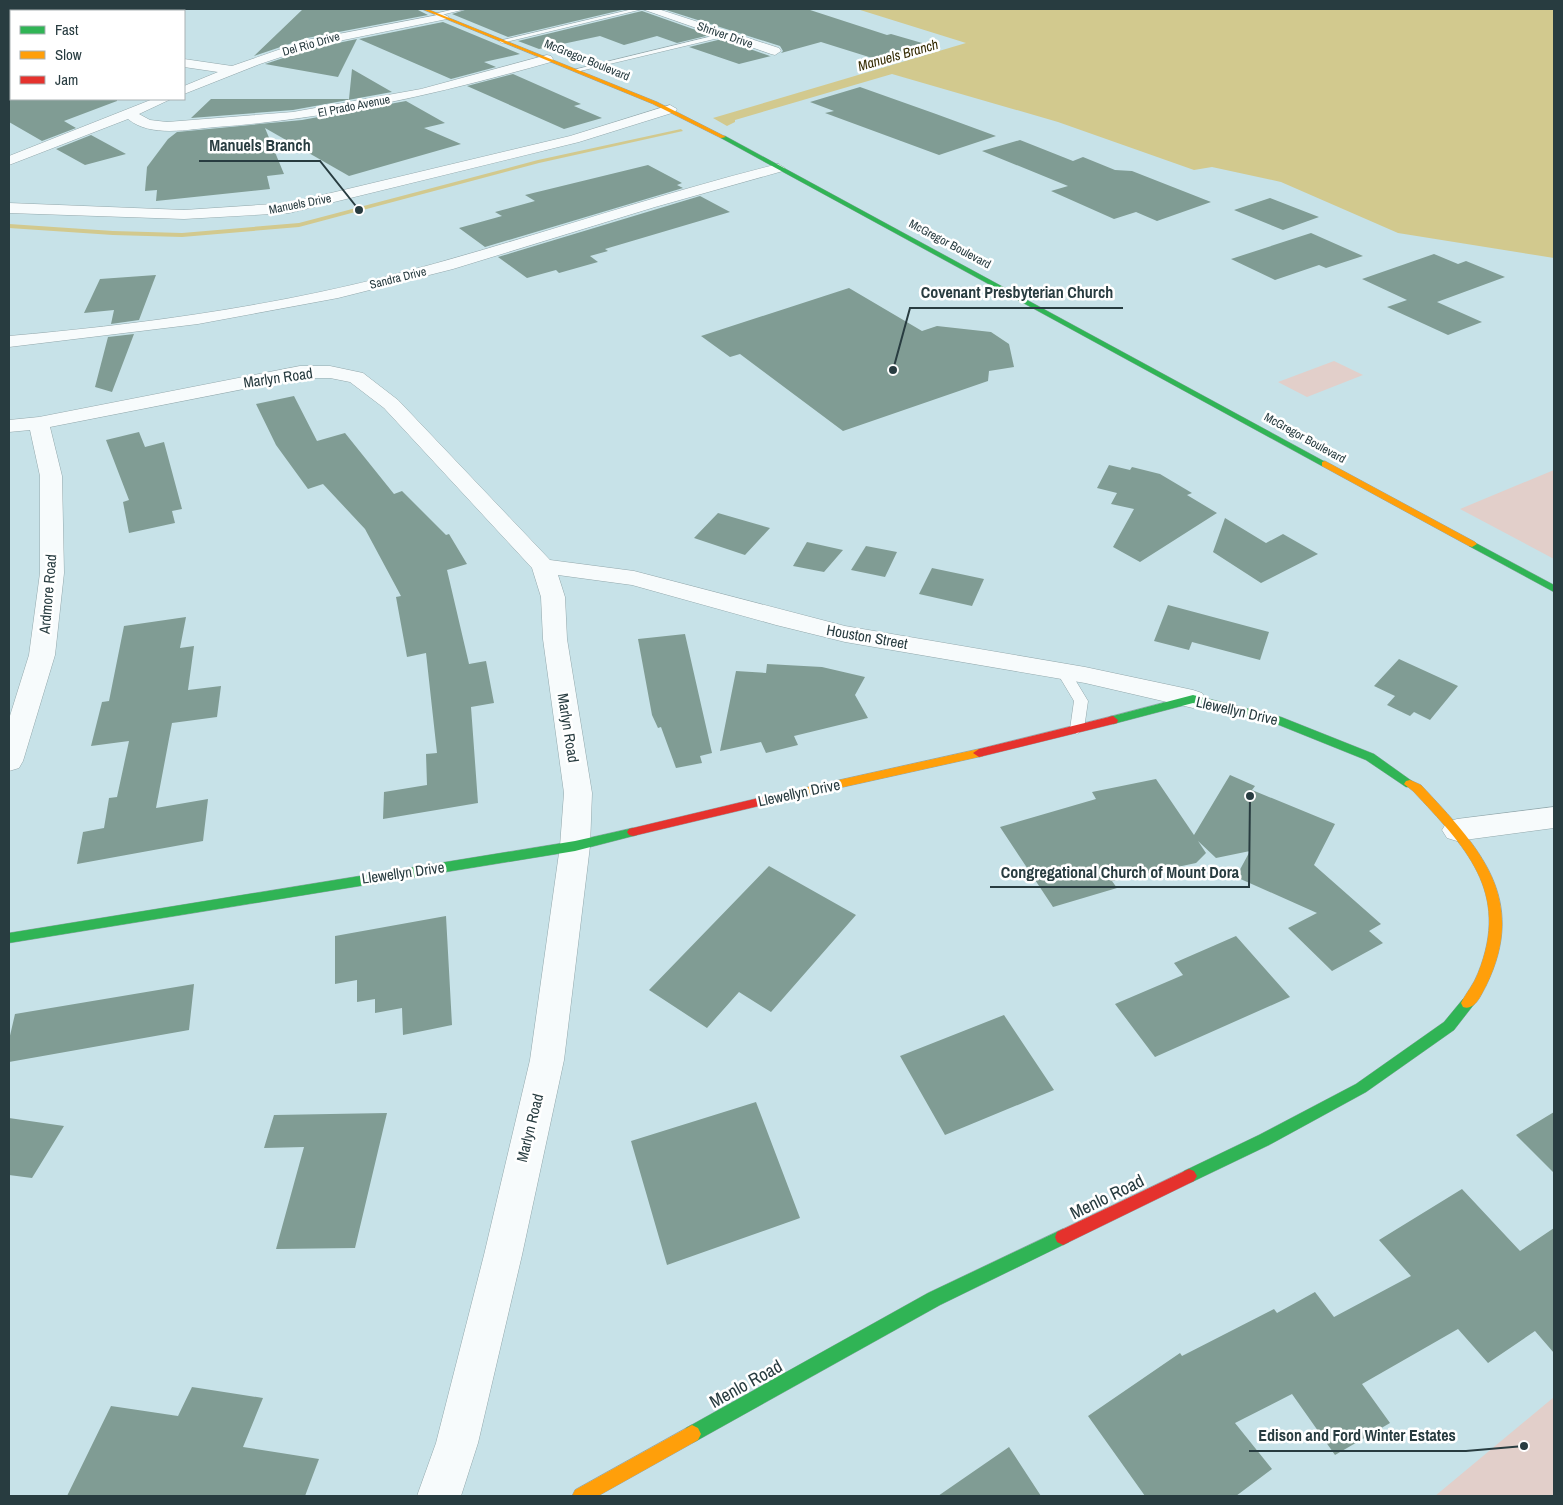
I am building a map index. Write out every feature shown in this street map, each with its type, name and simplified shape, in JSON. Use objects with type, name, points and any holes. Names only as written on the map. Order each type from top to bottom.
[{"type":"main road","name":"McGregor Boulevard","points":[[424,9],[670,109],[1554,588]]},
{"type":"main road","name":"Llewellyn Drive","points":[[9,938],[575,846],[781,796],[1018,744],[1193,699],[1277,720],[1370,757],[1417,788],[1457,830]]},
{"type":"main road","name":"Menlo Road","points":[[581,1496],[934,1299],[1264,1140],[1362,1088],[1449,1026],[1471,1000],[1486,972],[1495,934],[1496,910],[1489,880],[1472,848],[1457,830]]},
{"type":"street","name":"Shriver Drive","points":[[648,9],[774,51]]},
{"type":"street","name":"Del Rio Drive","points":[[185,90],[231,70],[293,48],[344,35],[440,15]]},
{"type":"street","name":"El Prado Avenue","points":[[66,140],[157,126],[252,121],[329,111],[459,84],[547,59]]},
{"type":"street","points":[[185,63],[231,70]]},
{"type":"street","points":[[9,161],[66,140],[162,100]]},
{"type":"street","name":"Manuels Drive","points":[[9,208],[180,216],[258,212],[289,208],[574,139],[670,109]]},
{"type":"street","name":"El Prado Avenue","points":[[130,114],[141,122],[157,126]]},
{"type":"street","name":"Sandra Drive","points":[[9,342],[149,327],[221,316],[339,292],[462,262],[632,208],[778,168]]},
{"type":"street","name":"Marlyn Road","points":[[9,426],[39,423],[300,372],[330,372],[356,377],[391,404],[543,566],[553,597],[555,639],[578,793],[575,846],[547,1060],[464,1415],[439,1496]]},
{"type":"street","name":"Ardmore Road","points":[[9,761],[42,655],[52,583],[51,476],[39,423]]},
{"type":"street","name":"Houston Street","points":[[543,566],[634,578],[785,620],[844,634],[1062,671],[1193,699]]},
{"type":"street","points":[[1457,830],[1554,816]]},
{"type":"lane","points":[[440,15],[463,9]]},
{"type":"lane","points":[[502,41],[640,9]]},
{"type":"lane","points":[[576,70],[725,35]]},
{"type":"lane","points":[[1062,671],[1081,701],[1077,728]]},
{"type":"shaded area","points":[[857,9],[1554,9],[1554,258],[1398,233],[1281,182],[1212,167],[1194,170],[1058,122],[892,74],[735,120],[735,122],[727,126],[713,118],[966,43]]},
{"type":"shaded area","points":[[1334,361],[1363,375],[1307,397],[1278,382]]},
{"type":"shaded area","points":[[1554,470],[1554,559],[1460,509]]},
{"type":"shaded area","points":[[1554,1397],[1554,1496],[1435,1496]]},
{"type":"building","points":[[303,9],[416,9],[428,15],[307,38],[254,56]]},
{"type":"building","points":[[468,9],[626,9],[508,37],[452,14]]},
{"type":"building","points":[[663,9],[807,9],[887,35],[891,34],[936,47],[885,62],[821,42],[781,53],[783,51],[780,46]]},
{"type":"building","points":[[642,11],[710,35],[677,43],[657,36],[624,45],[600,36],[539,49],[518,41]]},
{"type":"building","points":[[443,22],[520,54],[484,62],[496,67],[451,79],[359,39]]},
{"type":"building","points":[[357,39],[338,77],[265,64],[314,48]]},
{"type":"building","points":[[722,39],[771,56],[739,64],[689,47]]},
{"type":"building","points":[[352,69],[392,92],[293,110],[191,118],[211,99],[349,99]]},
{"type":"building","points":[[513,74],[581,104],[574,106],[602,118],[564,129],[467,86]]},
{"type":"building","points":[[860,87],[996,136],[939,155],[825,113],[834,111],[810,102]]},
{"type":"building","points":[[9,99],[117,100],[64,121],[76,128],[42,141],[9,122]]},
{"type":"building","points":[[406,101],[445,123],[424,128],[461,144],[349,176],[265,128],[284,174],[267,176],[270,189],[156,201],[157,190],[145,191],[147,167],[168,139],[177,132],[302,120]]},
{"type":"building","points":[[91,135],[126,154],[85,165],[56,149]]},
{"type":"building","points":[[1020,140],[1073,161],[1083,157],[1115,170],[1132,171],[1211,202],[1157,221],[1136,212],[1114,219],[1051,191],[1068,186],[982,151]]},
{"type":"building","points":[[648,165],[682,183],[677,185],[683,188],[485,247],[459,228],[502,216],[495,212],[535,201],[525,195]]},
{"type":"building","points":[[700,196],[730,212],[605,249],[608,251],[590,256],[598,262],[559,273],[556,270],[527,278],[498,257]]},
{"type":"building","points":[[1270,198],[1319,217],[1283,230],[1234,210]]},
{"type":"building","points":[[1311,233],[1363,256],[1326,268],[1319,265],[1275,280],[1231,259]]},
{"type":"building","points":[[1434,254],[1458,264],[1466,261],[1505,277],[1437,302],[1482,322],[1448,335],[1387,307],[1407,300],[1362,279]]},
{"type":"building","points":[[156,275],[139,320],[111,324],[114,310],[84,313],[100,279]]},
{"type":"building","points":[[849,288],[922,331],[937,326],[991,332],[1009,344],[1014,367],[989,371],[988,381],[843,431],[740,354],[730,357],[701,336]]},
{"type":"building","points":[[134,334],[112,392],[95,387],[108,337]]},
{"type":"building","points":[[294,396],[317,441],[345,433],[394,494],[402,491],[446,535],[449,534],[467,564],[447,570],[469,664],[486,661],[494,703],[471,707],[478,803],[383,819],[384,792],[427,785],[426,754],[437,753],[426,653],[407,657],[396,597],[401,596],[365,529],[323,484],[308,489],[276,445],[256,404]]},
{"type":"building","points":[[139,432],[145,447],[164,442],[182,509],[172,511],[175,523],[129,533],[123,502],[129,500],[106,440]]},
{"type":"building","points":[[1109,465],[1130,470],[1132,467],[1160,474],[1192,493],[1187,495],[1217,513],[1140,562],[1113,547],[1134,509],[1111,504],[1117,493],[1097,488]]},
{"type":"building","points":[[718,513],[770,528],[745,555],[694,538]]},
{"type":"building","points":[[1225,518],[1266,543],[1283,534],[1318,554],[1261,583],[1213,552]]},
{"type":"building","points":[[807,542],[843,550],[824,572],[793,566]]},
{"type":"building","points":[[866,546],[897,552],[885,577],[851,570]]},
{"type":"building","points":[[932,568],[984,579],[972,606],[919,594]]},
{"type":"building","points":[[1168,605],[1269,632],[1260,660],[1192,642],[1189,650],[1154,641]]},
{"type":"building","points":[[186,617],[180,648],[194,646],[188,690],[221,686],[217,717],[172,723],[156,808],[208,799],[203,841],[77,864],[83,832],[104,828],[109,798],[117,797],[129,741],[91,746],[102,702],[109,701],[124,626]]},
{"type":"building","points":[[685,634],[712,753],[700,756],[702,763],[676,768],[661,727],[658,728],[652,715],[638,639]]},
{"type":"building","points":[[1399,659],[1458,686],[1430,720],[1414,712],[1410,716],[1387,705],[1395,696],[1374,686]]},
{"type":"building","points":[[767,664],[822,667],[865,677],[855,695],[868,718],[794,736],[798,745],[766,753],[761,742],[720,751],[736,671],[766,673]]},
{"type":"building","points":[[1230,775],[1255,786],[1252,790],[1335,824],[1314,865],[1381,924],[1369,931],[1383,943],[1332,971],[1288,928],[1317,913],[1236,877],[1250,851],[1216,858],[1198,841],[1206,853],[1196,863],[1112,881],[1117,888],[1053,907],[1000,827],[1096,799],[1092,792],[1156,779],[1194,835]]},
{"type":"building","points":[[769,866],[856,915],[771,1012],[739,992],[707,1028],[649,990]]},
{"type":"building","points":[[446,916],[452,1025],[403,1035],[402,1008],[375,1013],[375,999],[357,1002],[357,980],[335,984],[335,936]]},
{"type":"building","points":[[1236,936],[1290,997],[1155,1057],[1115,1004],[1183,975],[1174,963]]},
{"type":"building","points":[[194,984],[189,1030],[9,1062],[9,1040],[15,1014]]},
{"type":"building","points":[[1004,1015],[1054,1090],[945,1135],[900,1056]]},
{"type":"building","points":[[756,1102],[800,1218],[667,1265],[631,1141]]},
{"type":"building","points":[[1554,1112],[1554,1173],[1516,1135]]},
{"type":"building","points":[[387,1113],[355,1248],[276,1249],[304,1147],[264,1148],[274,1115]]},
{"type":"building","points":[[9,1118],[64,1126],[32,1178],[9,1175]]},
{"type":"building","points":[[1462,1189],[1520,1251],[1554,1228],[1554,1353],[1535,1331],[1488,1363],[1458,1329],[1362,1384],[1390,1423],[1335,1455],[1292,1394],[1235,1423],[1272,1469],[1236,1496],[1145,1496],[1088,1416],[1180,1353],[1182,1356],[1274,1309],[1277,1313],[1315,1292],[1334,1317],[1411,1276],[1379,1240]]},
{"type":"building","points":[[192,1387],[263,1398],[243,1447],[319,1459],[305,1496],[67,1496],[111,1406],[178,1416]]},
{"type":"building","points":[[1009,1447],[1041,1496],[938,1496]]},
{"type":"waterway","name":"Manuels Branch","points":[[9,226],[113,233],[182,235],[299,225],[538,162],[681,130]]},
{"type":"traffic: fast","points":[[723,137],[1325,464]]},
{"type":"traffic: fast","points":[[1472,544],[1554,589]]},
{"type":"traffic: fast","points":[[1113,720],[1193,699],[1277,720],[1370,757],[1410,784]]},
{"type":"traffic: fast","points":[[9,938],[575,846],[633,832]]},
{"type":"traffic: fast","points":[[1189,1176],[1264,1140],[1361,1088],[1449,1026],[1468,1003]]},
{"type":"traffic: fast","points":[[692,1434],[934,1299],[1063,1237]]},
{"type":"traffic: slow","points":[[424,9],[655,103],[723,137]]},
{"type":"traffic: slow","points":[[1325,464],[1472,544]]},
{"type":"traffic: slow","points":[[776,798],[979,753]]},
{"type":"traffic: slow","points":[[1410,784],[1417,788],[1466,843],[1479,862],[1489,883],[1495,905],[1496,929],[1491,955],[1482,980],[1468,1003]]},
{"type":"traffic: slow","points":[[581,1496],[692,1434]]},
{"type":"traffic: jam","points":[[979,753],[1113,720]]},
{"type":"traffic: jam","points":[[633,832],[776,798]]},
{"type":"traffic: jam","points":[[1063,1237],[1189,1176]]},
{"type":"place","name":"Manuels Branch","points":[[359,210]]},
{"type":"place","name":"Covenant Presbyterian Church","points":[[893,370]]},
{"type":"place","name":"Congregational Church of Mount Dora","points":[[1250,796]]},
{"type":"place","name":"Edison and Ford Winter Estates","points":[[1524,1446]]}]
